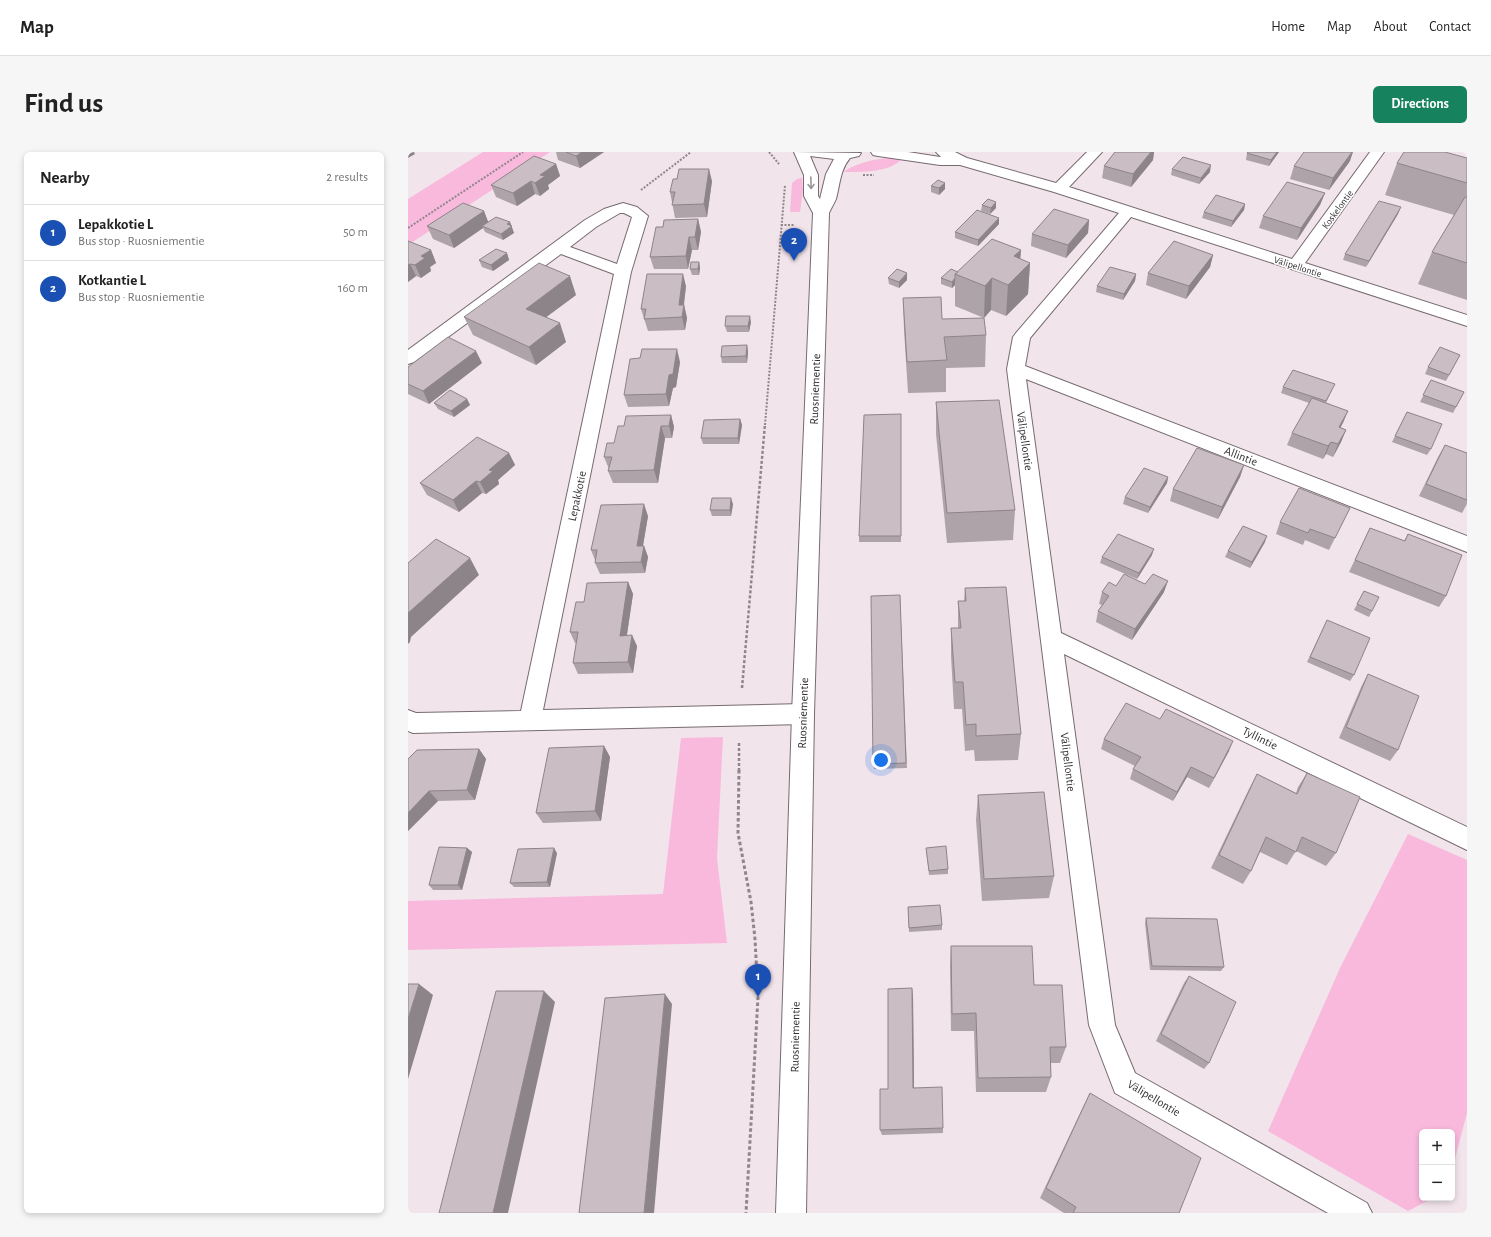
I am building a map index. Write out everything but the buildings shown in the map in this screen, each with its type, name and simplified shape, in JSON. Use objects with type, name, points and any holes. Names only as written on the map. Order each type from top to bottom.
[{"type":"street","points":[[800,152],[810,174],[811,196],[821,213]]},
{"type":"street","points":[[810,152],[824,155],[845,155],[860,152]]},
{"type":"street","name":"Välipellontie","points":[[878,152],[940,161],[962,161]]},
{"type":"street","name":"Välipellontie","points":[[943,152],[962,161],[1059,189],[1467,321]]},
{"type":"street","points":[[1059,189],[1095,152]]},
{"type":"street","name":"Koskelontie","points":[[1296,265],[1377,152]]},
{"type":"street","name":"Ruosniementie","points":[[791,1213],[803,714],[821,213],[829,197],[832,174],[836,166],[845,155]]},
{"type":"street","points":[[408,358],[609,211],[622,208]]},
{"type":"street","name":"Lepakkotie","points":[[530,720],[623,272],[640,216],[632,210],[622,208]]},
{"type":"street","name":"Välipellontie","points":[[1128,212],[1022,337],[1016,369],[1102,1026],[1125,1083],[1357,1213]]},
{"type":"street","points":[[559,248],[623,272]]},
{"type":"street","name":"Allintie","points":[[1016,369],[1467,544]]},
{"type":"street","name":"Tyllintie","points":[[1052,638],[1467,839]]},
{"type":"street","points":[[408,720],[413,723],[803,714]]},
{"type":"path","points":[[408,228],[523,152]]},
{"type":"path","points":[[622,208],[650,182],[691,152]]},
{"type":"path","points":[[769,152],[782,170]]},
{"type":"path","points":[[746,1213],[758,997],[755,939],[751,902],[738,833],[740,716],[785,182]]},
{"type":"path","points":[[781,225],[794,224],[794,232]]},
{"type":"shaded area","points":[[483,152],[550,152],[408,245],[408,199]]},
{"type":"shaded area","points":[[891,158],[901,160],[881,170],[866,172],[843,172],[866,162]]},
{"type":"shaded area","points":[[802,178],[803,190],[800,212],[790,212],[792,183],[797,179]]},
{"type":"shaded area","points":[[723,737],[717,858],[727,943],[408,950],[408,901],[663,894],[681,738]]},
{"type":"shaded area","points":[[1408,834],[1467,860],[1467,1113],[1455,1159],[1455,1129],[1419,1129],[1419,1201],[1427,1201],[1408,1211],[1268,1131],[1340,968]]},
{"type":"place","name":"Kotkantie L","points":[[794,261]]},
{"type":"place","name":"Lepakkotie L","points":[[758,997]]}]
